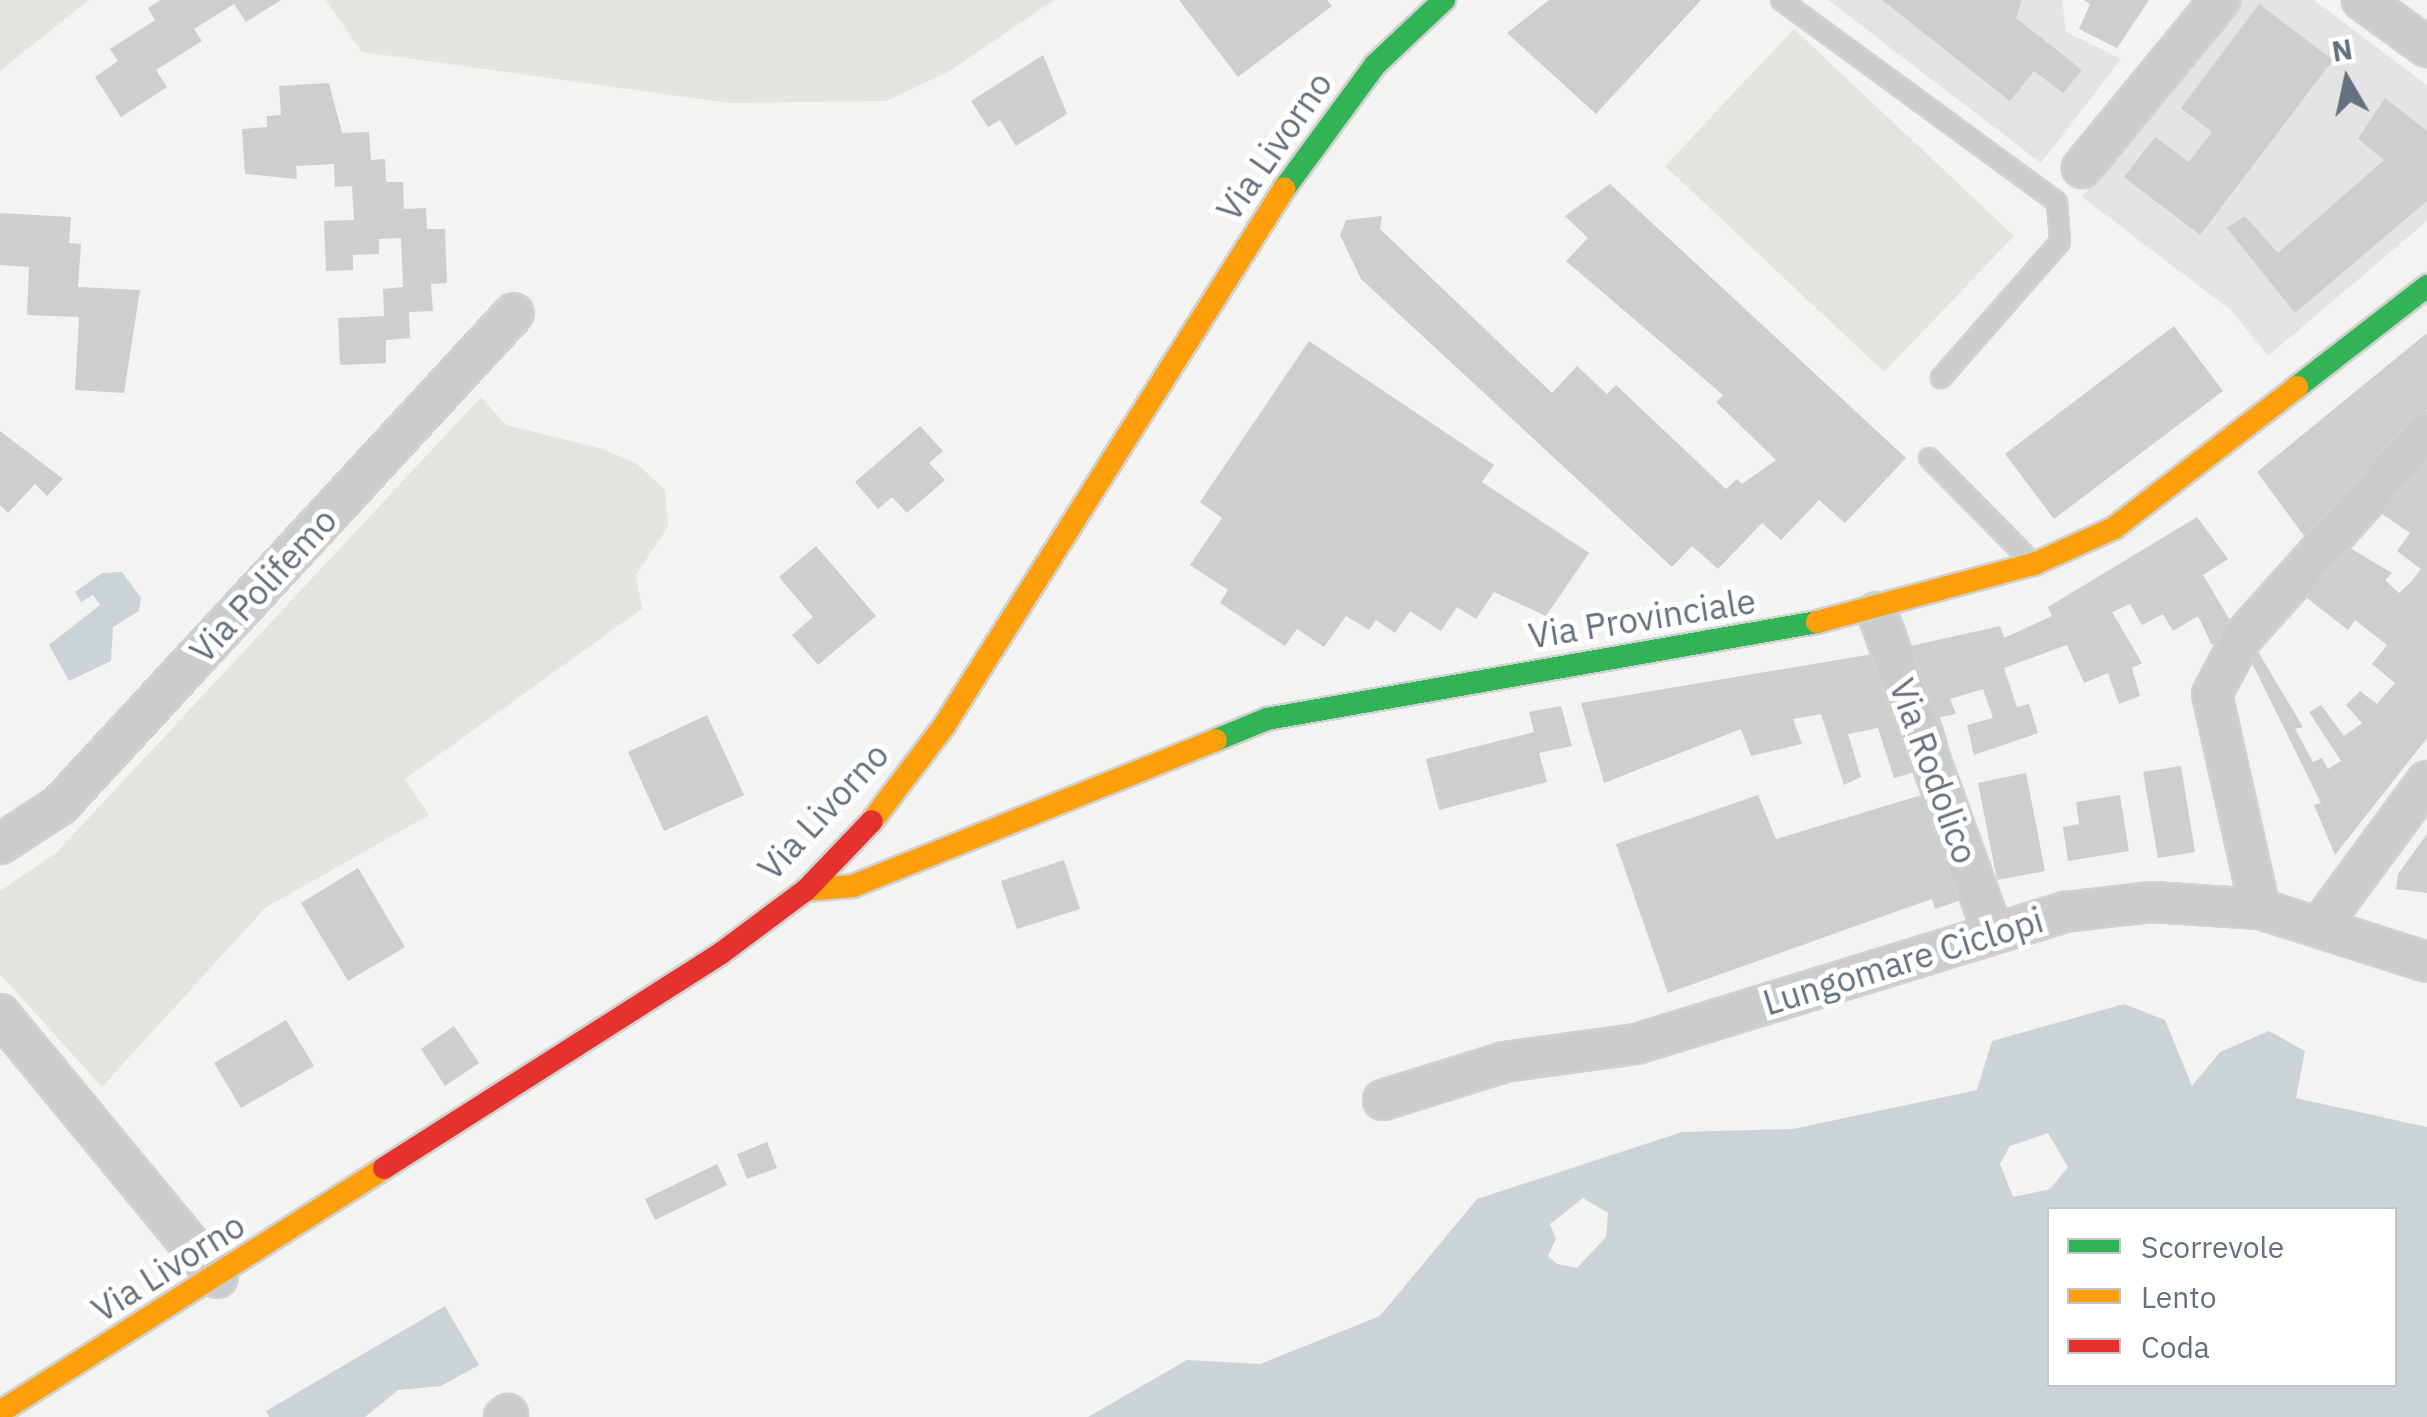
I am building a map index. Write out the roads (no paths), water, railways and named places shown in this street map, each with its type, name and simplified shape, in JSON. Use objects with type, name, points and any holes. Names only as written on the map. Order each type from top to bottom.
[{"type":"main road","name":"Via Livorno","points":[[7,1408],[218,1278],[720,954],[806,890],[874,818],[944,726],[1263,218],[1375,65],[1444,0]]},
{"type":"main road","name":"Via Provinciale","points":[[806,890],[854,886],[1267,719],[1877,612],[2034,564],[2114,528],[2427,286]]},
{"type":"street","points":[[2082,168],[2220,0]]},
{"type":"street","points":[[2362,0],[2427,47]]},
{"type":"street","name":"Via Polifemo","points":[[0,844],[60,806],[514,313]]},
{"type":"street","points":[[2260,909],[2212,694],[2240,639],[2427,432]]},
{"type":"street","name":"Via Rodolico","points":[[1877,612],[1992,930]]},
{"type":"street","points":[[2320,926],[2427,781]]},
{"type":"street","name":"Lungomare Ciclopi","points":[[1382,1100],[1504,1062],[1636,1044],[1992,930],[2152,902],[2260,909],[2427,962]]},
{"type":"street","points":[[0,1014],[218,1278]]},
{"type":"lane","points":[[1781,0],[2057,202]]},
{"type":"lane","points":[[1941,378],[2060,242],[2057,202],[2082,168]]},
{"type":"lane","points":[[1929,458],[2034,564]]},
{"type":"lane","points":[[0,1383],[7,1408]]}]
